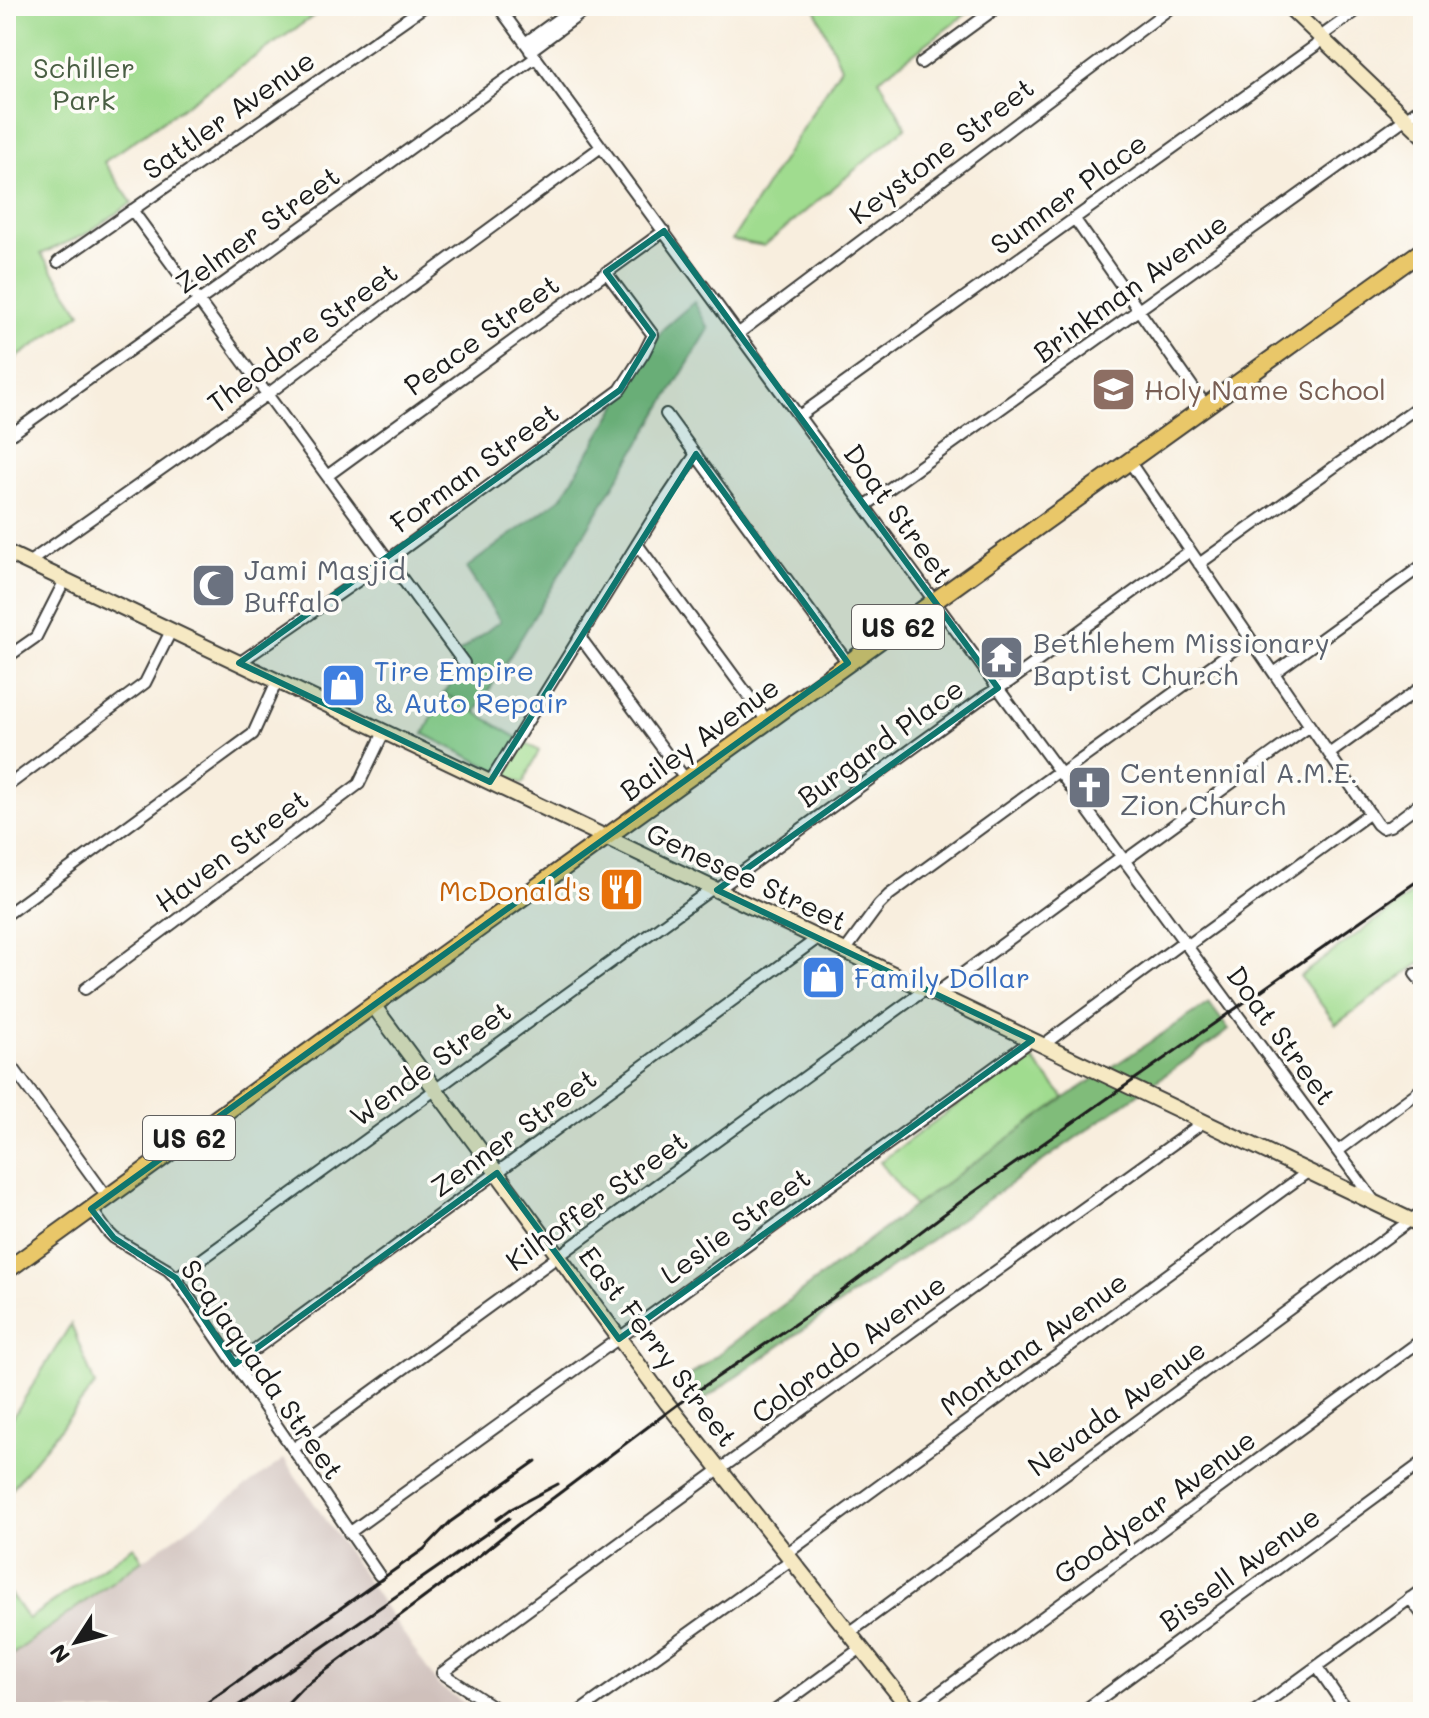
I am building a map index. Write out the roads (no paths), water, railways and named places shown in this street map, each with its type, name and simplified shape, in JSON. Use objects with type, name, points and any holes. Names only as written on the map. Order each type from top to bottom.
[{"type":"main road","points":[[1288,6],[1423,135]]},
{"type":"main road","name":"Bailey Avenue","points":[[9,1263],[91,1209],[1423,250]]},
{"type":"main road","name":"Genesee Street","points":[[6,552],[1309,1171],[1419,1219]]},
{"type":"main road","name":"East Ferry Street","points":[[373,1005],[619,1339],[912,1712]]},
{"type":"street","name":"Sattler Avenue","points":[[58,262],[425,6]]},
{"type":"street","name":"Doat Street","points":[[498,6],[1375,1202]]},
{"type":"street","points":[[530,51],[576,6]]},
{"type":"street","points":[[530,51],[591,6]]},
{"type":"street","points":[[921,63],[999,6]]},
{"type":"street","name":"Keystone Street","points":[[739,333],[1173,6]]},
{"type":"street","name":"Sumner Place","points":[[799,416],[1315,46],[1327,32],[1363,6]]},
{"type":"street","name":"Zelmer Street","points":[[6,438],[198,301],[530,51]]},
{"type":"street","name":"Brinkman Avenue","points":[[865,506],[1423,106]]},
{"type":"street","name":"Theodore Street","points":[[28,563],[268,394],[601,147]]},
{"type":"street","points":[[132,210],[464,663]]},
{"type":"street","points":[[1074,218],[1206,406]]},
{"type":"street","name":"Peace Street","points":[[327,476],[664,231]]},
{"type":"street","name":"Forman Street","points":[[239,663],[388,560],[620,390],[653,335],[606,272]]},
{"type":"street","points":[[1199,564],[1423,403]]},
{"type":"street","points":[[666,414],[848,663]]},
{"type":"street","points":[[490,782],[696,454]]},
{"type":"street","points":[[1129,461],[1379,827],[1386,828],[1423,801]]},
{"type":"street","points":[[637,544],[767,721]]},
{"type":"street","name":"Burgard Place","points":[[715,889],[1190,551]]},
{"type":"street","points":[[1274,673],[1423,565]]},
{"type":"street","points":[[6,658],[36,637],[65,580]]},
{"type":"street","points":[[6,787],[145,683],[171,631]]},
{"type":"street","points":[[580,637],[686,780]]},
{"type":"street","points":[[845,951],[889,895],[1250,638]]},
{"type":"street","points":[[6,915],[253,734],[277,681]]},
{"type":"street","points":[[1329,754],[1423,686]]},
{"type":"street","name":"Kilhoffer Street","points":[[293,1449],[931,992],[1310,726]]},
{"type":"street","name":"Haven Street","points":[[85,989],[359,784],[384,732]]},
{"type":"street","name":"Leslie Street","points":[[349,1533],[1037,1042],[1185,944],[1370,813]]},
{"type":"street","name":"Wende Street","points":[[176,1278],[715,889]]},
{"type":"street","name":"Zenner Street","points":[[235,1364],[818,938]]},
{"type":"street","points":[[1415,974],[1423,984]]},
{"type":"street","points":[[6,1058],[107,1197]]},
{"type":"street","points":[[1338,1151],[1423,1088]]},
{"type":"street","name":"Colorado Avenue","points":[[501,1712],[442,1673],[1205,1121]]},
{"type":"street","name":"Montana Avenue","points":[[579,1712],[1309,1171]]},
{"type":"street","name":"Scajaquada Street","points":[[91,1209],[114,1238],[176,1278],[379,1575]]},
{"type":"street","name":"Nevada Avenue","points":[[849,1633],[1419,1219]]},
{"type":"street","name":"Goodyear Avenue","points":[[912,1712],[1423,1339]]},
{"type":"street","name":"Bissell Avenue","points":[[1082,1712],[1423,1462]]},
{"type":"street","points":[[1254,1712],[1423,1589]]},
{"type":"street","points":[[1410,1598],[1423,1616]]},
{"type":"street","points":[[773,1712],[861,1648]]},
{"type":"street","points":[[1317,1667],[1348,1712]]},
{"type":"railway","points":[[279,1712],[302,1688],[681,1402],[834,1297],[967,1197],[1423,877]]},
{"type":"railway","points":[[194,1712],[424,1549],[450,1522],[536,1461]]},
{"type":"railway","points":[[496,1520],[558,1484]]},
{"type":"railway","points":[[229,1712],[509,1518]]},
{"type":"place","name":"Holy Name School","points":[[1113,389]]},
{"type":"place","name":"Jami Masjid Buffalo","points":[[213,585]]},
{"type":"place","name":"Bethlehem Missionary Baptist Church","points":[[1002,658]]},
{"type":"place","name":"Tire Empire & Auto Repair","points":[[343,686]]},
{"type":"place","name":"Centennial A.M.E. Zion Church","points":[[1089,788]]},
{"type":"place","name":"McDonald's","points":[[622,890]]},
{"type":"place","name":"Family Dollar","points":[[823,977]]},
{"type":"park label","name":"Schiller Park","points":[[84,83]]}]
